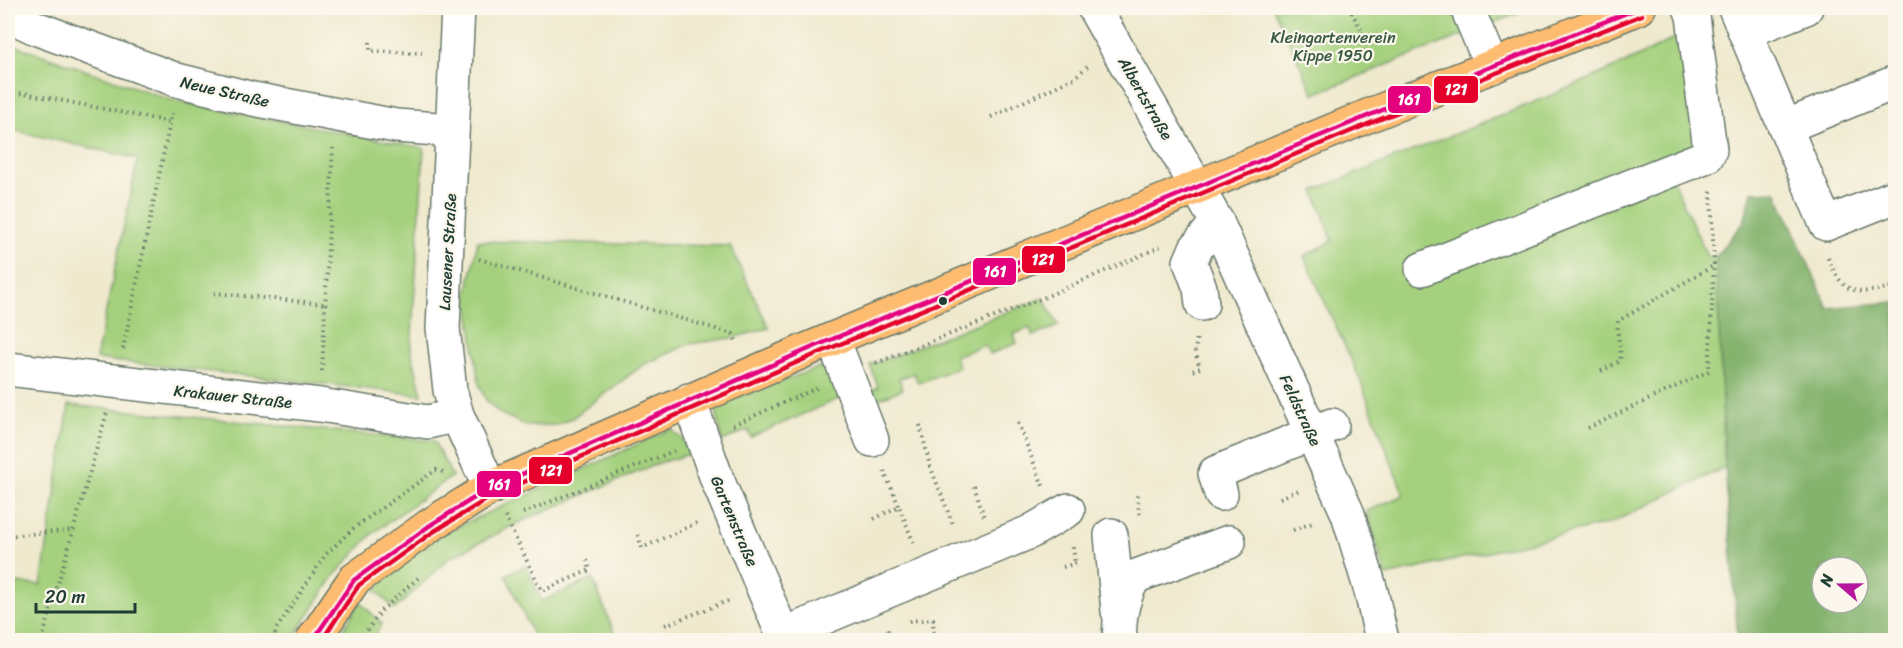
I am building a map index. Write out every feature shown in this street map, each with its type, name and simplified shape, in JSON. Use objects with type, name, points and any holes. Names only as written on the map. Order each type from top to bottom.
[{"type":"main road","points":[[313,640],[354,580],[429,526],[490,488],[833,339],[1640,8]]},
{"type":"street","name":"Lausener Straße","points":[[458,8],[443,328],[450,390],[457,415],[490,488]]},
{"type":"street","name":"Albertstraße","points":[[1094,8],[1197,188]]},
{"type":"street","points":[[1467,8],[1492,67]]},
{"type":"street","points":[[1422,269],[1707,156],[1710,150],[1694,16],[1690,8]]},
{"type":"street","points":[[1806,8],[1740,20],[1826,224],[1896,196]]},
{"type":"street","name":"Neue Straße","points":[[8,15],[38,29],[177,80],[253,99],[396,126],[453,130]]},
{"type":"street","points":[[1785,127],[1896,82]]},
{"type":"street","name":"Feldstraße","points":[[1197,188],[1217,222],[1322,429],[1354,531],[1382,640]]},
{"type":"street","points":[[1202,303],[1200,288],[1190,262],[1197,248],[1217,222]]},
{"type":"street","points":[[833,339],[872,440]]},
{"type":"street","name":"Krakauer Straße","points":[[8,369],[320,405],[428,422],[457,415]]},
{"type":"street","name":"Gartenstraße","points":[[689,400],[701,439],[726,475],[730,509],[784,638]]},
{"type":"street","points":[[1221,494],[1215,473],[1322,429]]},
{"type":"street","points":[[784,638],[1030,532],[1065,512]]},
{"type":"street","points":[[1111,535],[1119,633]]},
{"type":"street","points":[[1119,633],[1125,594],[1134,577],[1229,542]]},
{"type":"path","points":[[1351,40],[1363,33],[1352,13],[1364,8]]},
{"type":"path","points":[[991,117],[1074,78],[1092,62],[1102,44],[1112,37]]},
{"type":"path","points":[[370,42],[370,51],[456,55]]},
{"type":"path","points":[[42,640],[116,383],[177,80]]},
{"type":"path","points":[[8,95],[24,93],[170,122]]},
{"type":"path","points":[[320,405],[336,114]]},
{"type":"path","points":[[1588,428],[1709,371],[1714,265],[1710,150]]},
{"type":"path","points":[[1826,224],[1820,236],[1837,279],[1846,288],[1871,292],[1896,286]]},
{"type":"path","points":[[497,525],[846,375],[1043,298],[1163,246]]},
{"type":"path","points":[[447,250],[733,334],[751,374]]},
{"type":"path","points":[[1601,371],[1620,361],[1622,347],[1616,336],[1618,321],[1714,265]]},
{"type":"path","points":[[214,293],[325,304]]},
{"type":"path","points":[[1018,423],[1048,499],[1065,512]]},
{"type":"path","points":[[874,519],[899,506],[923,567],[931,573],[944,552],[960,543],[946,501],[930,466],[920,425]]},
{"type":"path","points":[[490,488],[542,591],[590,570],[586,557]]},
{"type":"path","points":[[638,536],[642,548],[730,509]]},
{"type":"path","points":[[8,536],[74,530]]},
{"type":"path","points":[[360,640],[382,610],[423,574]]},
{"type":"path","points":[[665,625],[763,588]]},
{"type":"path","points":[[901,621],[933,619],[934,640]]},
{"type":"green space","name":"Kleingartenverein Kippe 1950","points":[[1273,8],[1531,8],[1314,94]]},
{"type":"green space","points":[[1683,34],[1698,151],[1672,178],[1708,258],[1716,256],[1725,467],[1611,523],[1386,576],[1367,511],[1404,495],[1358,375],[1304,256],[1333,241],[1314,191],[1547,97]]},
{"type":"green space","points":[[8,43],[174,101],[424,148],[411,350],[422,395],[96,359],[138,159],[8,129]]},
{"type":"green space","points":[[1776,191],[1828,308],[1895,302],[1895,640],[1738,640],[1725,467],[1716,256],[1744,222],[1752,192]]},
{"type":"green space","points":[[478,241],[730,246],[769,328],[732,338],[689,344],[643,365],[572,418],[557,425],[527,426],[499,413],[486,400],[479,384],[467,294]]},
{"type":"green space","points":[[1043,298],[1059,326],[1033,336],[1030,328],[1014,334],[1017,343],[990,354],[985,345],[955,356],[959,367],[918,383],[914,373],[899,379],[903,389],[866,404],[861,396],[878,387],[870,365]]},
{"type":"green space","points":[[821,367],[845,396],[751,437],[748,430],[722,441],[715,405]]},
{"type":"green space","points":[[69,405],[434,441],[452,476],[372,534],[334,576],[292,640],[8,640],[16,583],[41,585]]},
{"type":"green space","points":[[671,429],[682,439],[689,454],[659,463],[522,521],[449,558],[395,609],[375,590],[394,569],[444,533]]},
{"type":"green space","points":[[526,565],[542,601],[593,579],[617,640],[535,640],[506,575]]},
{"type":"green space","points":[[360,602],[382,624],[373,640],[337,640]]},
{"type":"transit line","name":"161","points":[[313,640],[354,580],[429,526],[490,488],[811,348],[1370,115],[1639,8]]},
{"type":"transit line","name":"121","points":[[322,640],[359,585],[433,532],[494,495],[814,355],[1373,122],[1642,15]]}]
